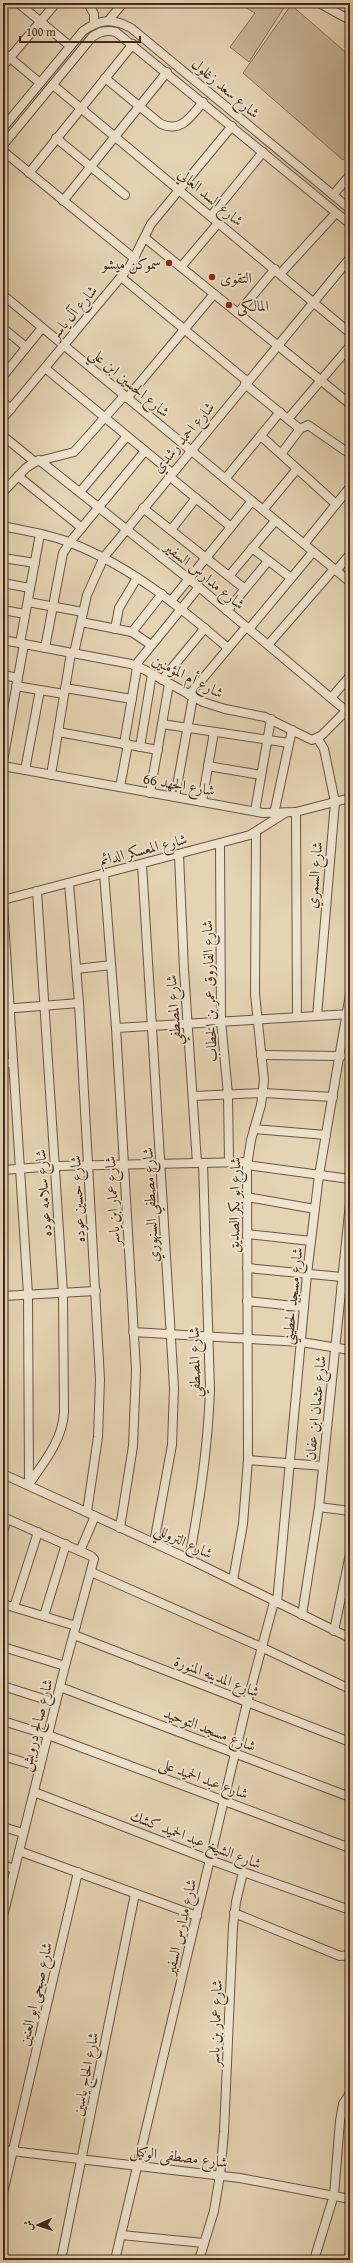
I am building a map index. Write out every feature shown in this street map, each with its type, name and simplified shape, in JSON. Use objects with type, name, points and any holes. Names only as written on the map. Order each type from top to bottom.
[{"type":"street","points":[[18,3],[70,46]]},
{"type":"street","points":[[3,66],[56,3]]},
{"type":"street","points":[[3,128],[83,31],[94,23],[94,14],[88,3]]},
{"type":"street","points":[[109,20],[123,3]]},
{"type":"street","points":[[320,3],[350,20]]},
{"type":"street","name":"شارع سعد زغلول","points":[[94,23],[109,20],[121,22],[131,28],[350,209]]},
{"type":"street","name":"شارع سعد زغلول","points":[[53,85],[92,37],[99,32],[108,30],[116,32],[133,44],[350,224]]},
{"type":"street","points":[[29,173],[133,44]]},
{"type":"street","points":[[3,52],[40,83]]},
{"type":"street","points":[[64,201],[117,138],[167,72]]},
{"type":"street","points":[[105,78],[161,124],[169,127],[177,127],[185,123],[203,102]]},
{"type":"street","points":[[3,145],[53,85]]},
{"type":"street","name":"شارع السد العالي","points":[[53,85],[314,301],[350,333]]},
{"type":"street","name":"شارع آل ياسر","points":[[3,418],[135,260],[151,224],[232,126]]},
{"type":"street","points":[[56,138],[125,195]]},
{"type":"street","points":[[3,151],[135,260]]},
{"type":"street","points":[[211,216],[263,152]]},
{"type":"street","points":[[333,195],[350,175]]},
{"type":"street","points":[[238,313],[336,213]]},
{"type":"street","points":[[181,267],[219,222]]},
{"type":"street","points":[[145,238],[350,404]]},
{"type":"street","name":"شارع احمد رشدي","points":[[51,775],[73,653],[93,579],[104,557],[350,258]]},
{"type":"street","points":[[121,277],[300,429]]},
{"type":"street","points":[[3,492],[18,476],[37,461],[74,452],[125,397],[214,294]]},
{"type":"street","name":"شارع الحسين ابن علي","points":[[3,295],[350,582]]},
{"type":"street","points":[[3,328],[26,347]]},
{"type":"street","points":[[3,376],[6,366],[26,347],[42,328]]},
{"type":"street","points":[[288,419],[350,346]]},
{"type":"street","points":[[45,368],[145,451],[196,498],[231,527]]},
{"type":"street","points":[[3,402],[11,408]]},
{"type":"street","points":[[225,479],[280,412]]},
{"type":"street","points":[[281,454],[303,426],[312,426],[350,454]]},
{"type":"street","points":[[80,492],[127,436]]},
{"type":"street","points":[[261,436],[336,504]]},
{"type":"street","name":"شارع مدارس السفير","points":[[4,440],[37,461],[99,507],[199,587],[348,712]]},
{"type":"street","points":[[45,648],[60,566],[70,542],[145,451]]},
{"type":"street","points":[[263,510],[297,469]]},
{"type":"street","points":[[18,476],[82,528]]},
{"type":"street","points":[[304,544],[350,487]]},
{"type":"street","points":[[171,530],[196,498]]},
{"type":"street","points":[[170,601],[252,501]]},
{"type":"street","points":[[143,508],[245,589]]},
{"type":"street","points":[[229,576],[275,520]]},
{"type":"street","points":[[3,526],[70,542],[104,557],[182,608],[228,648]]},
{"type":"street","points":[[3,761],[6,732],[17,682],[30,588],[40,534]]},
{"type":"street","points":[[252,548],[291,578]]},
{"type":"street","points":[[175,797],[191,696],[228,648],[313,552]]},
{"type":"street","points":[[268,645],[350,554]]},
{"type":"street","points":[[3,558],[35,563]]},
{"type":"street","points":[[227,611],[268,561]]},
{"type":"street","points":[[115,629],[119,608],[137,578]]},
{"type":"street","points":[[3,583],[30,588]]},
{"type":"street","points":[[120,787],[137,666],[151,645],[199,587]]},
{"type":"street","points":[[132,632],[162,594]]},
{"type":"street","points":[[28,602],[83,612]]},
{"type":"street","points":[[3,610],[26,614]]},
{"type":"street","points":[[81,622],[132,632],[151,645]]},
{"type":"street","points":[[150,793],[162,724],[166,682],[205,628]]},
{"type":"street","name":"شارع أم المؤمنين","points":[[3,640],[137,666],[214,707],[259,715],[271,719],[312,740],[318,739]]},
{"type":"street","points":[[140,747],[152,674]]},
{"type":"street","points":[[3,675],[17,682],[40,690],[65,691],[132,699]]},
{"type":"street","points":[[331,698],[350,676]]},
{"type":"street","points":[[25,770],[40,690]]},
{"type":"street","points":[[318,739],[348,712]]},
{"type":"street","points":[[255,811],[271,719]]},
{"type":"street","points":[[162,724],[289,743]]},
{"type":"street","points":[[274,814],[292,730]]},
{"type":"street","points":[[58,732],[158,750]]},
{"type":"street","points":[[202,802],[214,732]]},
{"type":"street","name":"شارع السمري","points":[[317,1016],[335,802],[324,749],[318,739]]},
{"type":"street","name":"شارع الجهد 66","points":[[3,766],[274,814],[296,812],[350,798]]},
{"type":"street","points":[[208,766],[261,775]]},
{"type":"street","points":[[296,812],[297,1017]]},
{"type":"street","name":"شارع المعسكر الدائم","points":[[3,900],[179,855],[256,833],[285,813]]},
{"type":"street","name":"شارع ابو بكر الصديق","points":[[233,1580],[243,1524],[248,1460],[247,1163],[263,1093],[262,1055],[256,1019],[254,969],[257,875],[256,833]]},
{"type":"street","name":"شارع الفاروق عمر بن الخطاب","points":[[220,844],[221,1021],[228,1094],[230,1162]]},
{"type":"street","name":"شارع المصطفي","points":[[179,855],[188,1023],[193,1096],[200,1163],[210,1389],[206,1453],[201,1496],[190,1559]]},
{"type":"street","name":"شارع مصطفي السنهوري","points":[[142,864],[162,1164],[174,1388],[174,1424],[154,1543]]},
{"type":"street","name":"شارع عمار ابن ياسر","points":[[104,873],[116,1028],[133,1332],[135,1420],[131,1464],[120,1528]]},
{"type":"street","name":"شارع حسين عوده","points":[[69,883],[77,969],[89,1166],[96,1291],[100,1408],[95,1465],[87,1512]]},
{"type":"street","name":"شارع سلامه عوده","points":[[29,1484],[56,1444],[63,1424],[63,1292],[37,891]]},
{"type":"street","points":[[3,904],[6,1008],[13,1063],[28,1294],[29,1484]]},
{"type":"street","points":[[77,969],[111,965]]},
{"type":"street","name":"شارع مسجد الحطيني","points":[[276,1603],[307,1274],[319,1175],[349,1014],[350,994]]},
{"type":"street","points":[[6,1008],[79,1003]]},
{"type":"street","points":[[116,1028],[349,1014]]},
{"type":"street","points":[[262,1055],[341,1056]]},
{"type":"street","points":[[3,1063],[13,1063]]},
{"type":"street","points":[[193,1096],[263,1093],[333,1097]]},
{"type":"street","points":[[254,1129],[326,1135]]},
{"type":"street","points":[[3,1170],[56,1166],[230,1162],[247,1163],[350,1179]]},
{"type":"street","points":[[247,1197],[315,1209]]},
{"type":"street","name":"شارع عثمان ابن عفان","points":[[302,1616],[319,1507],[350,1203]]},
{"type":"street","points":[[247,1234],[312,1241]]},
{"type":"street","points":[[247,1268],[342,1278]]},
{"type":"street","points":[[3,1296],[96,1291]]},
{"type":"street","points":[[247,1301],[304,1307]]},
{"type":"street","points":[[133,1332],[301,1342],[350,1350]]},
{"type":"street","points":[[248,1460],[323,1466]]},
{"type":"street","name":"شارع التروللي","points":[[3,1474],[29,1484],[120,1528],[190,1559],[302,1616],[350,1638]]},
{"type":"street","points":[[319,1507],[350,1511]]},
{"type":"street","points":[[3,1532],[5,1518],[80,1551],[95,1516]]},
{"type":"street","points":[[14,1608],[38,1532]]},
{"type":"street","points":[[44,1616],[66,1544]]},
{"type":"street","name":"شارع صالح درويش","points":[[3,1916],[4,1905],[94,1558],[80,1551]]},
{"type":"street","points":[[334,1631],[350,1554]]},
{"type":"street","points":[[91,1572],[260,1647],[350,1689]]},
{"type":"street","name":"شارع مدارس السفير","points":[[114,2260],[260,1647],[276,1603]]},
{"type":"street","points":[[3,1604],[76,1626]]},
{"type":"street","name":"شارع المدينه المنورة","points":[[74,1635],[350,1742]]},
{"type":"street","points":[[3,1647],[65,1666]]},
{"type":"street","points":[[3,1686],[56,1703]]},
{"type":"street","name":"شارع مسجد التوحيد","points":[[60,1687],[350,1797]]},
{"type":"street","name":"شارع عبد الحميد على","points":[[3,1721],[224,1800],[350,1848]]},
{"type":"street","points":[[3,1756],[40,1767]]},
{"type":"street","name":"شارع الشيخ عبد الحميد كشك","points":[[34,1792],[210,1860],[350,1910]]},
{"type":"street","points":[[3,1827],[23,1833]]},
{"type":"street","points":[[19,1851],[197,1916]]},
{"type":"street","points":[[3,1865],[14,1869]]},
{"type":"street","name":"شارع صبحى ابو العنين","points":[[3,2193],[78,1872]]},
{"type":"street","name":"شارع عمار بن ياسر","points":[[199,2260],[214,2212],[220,2176],[224,2132],[234,1913],[243,1872]]},
{"type":"street","name":"شارع الحاج ياسين","points":[[61,2260],[135,1894]]},
{"type":"street","points":[[234,1913],[340,1956],[350,1955]]},
{"type":"street","points":[[314,2260],[334,2195],[340,2121],[343,2104],[350,2093]]},
{"type":"street","name":"شارع مصطفى الوكيل","points":[[3,2150],[280,2184],[350,2199]]},
{"type":"street","points":[[121,2235],[204,2243]]},
{"type":"shaded area","points":[[238,3],[287,3],[249,62],[230,47],[255,13]]},
{"type":"shaded area","points":[[291,5],[350,56],[350,153],[343,160],[243,73]]},
{"type":"place","name":"سموكن ميشو","points":[[169,263]]},
{"type":"place","name":"التقوى","points":[[212,277]]},
{"type":"place","name":"المالكى","points":[[229,305]]}]
